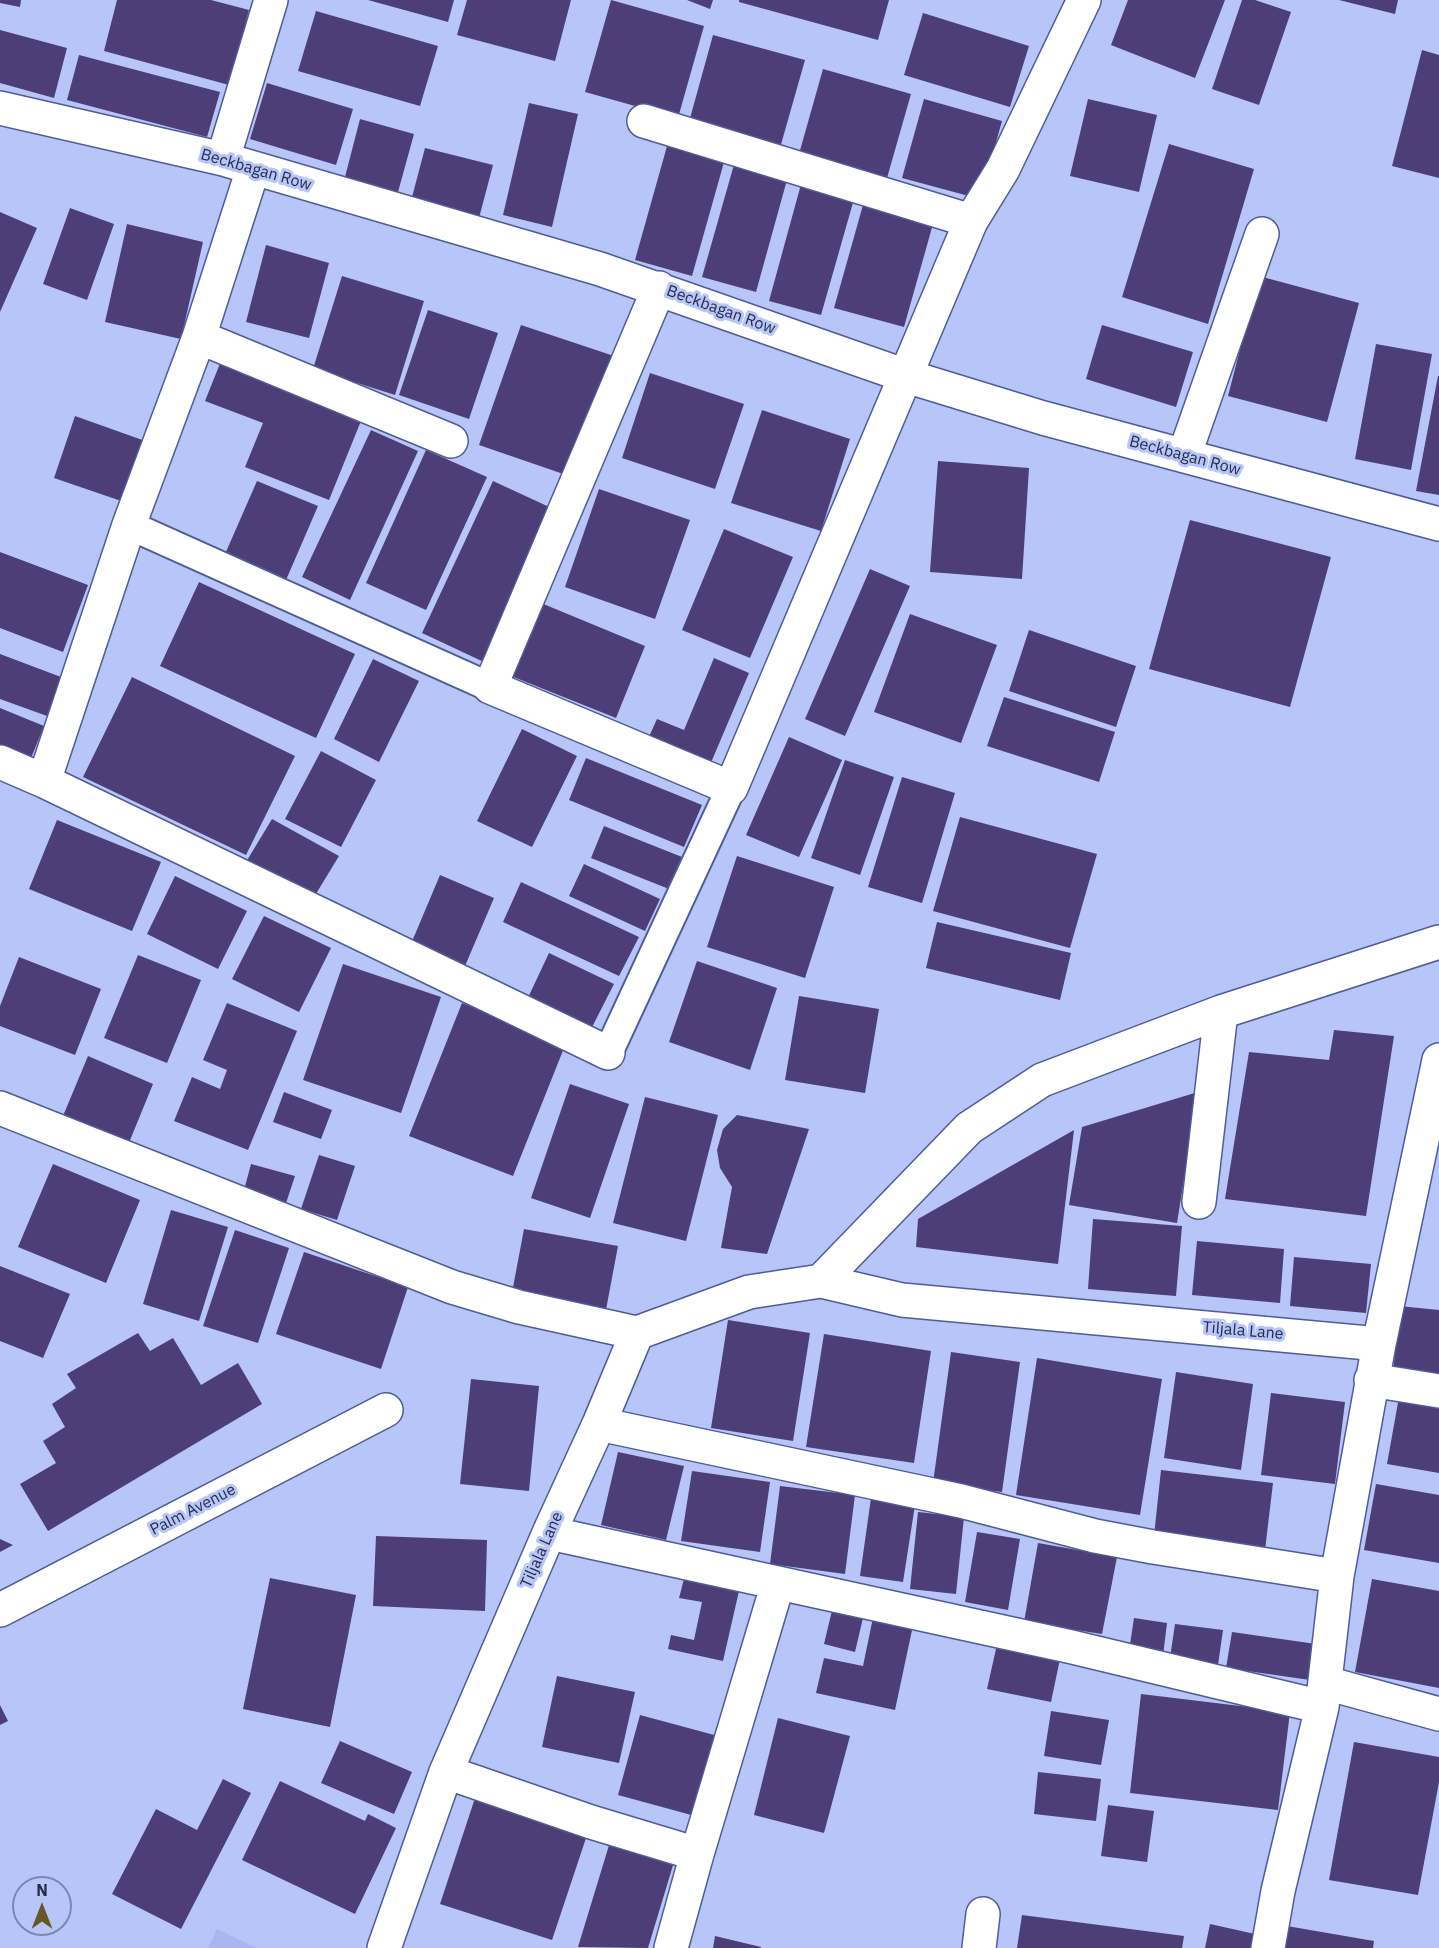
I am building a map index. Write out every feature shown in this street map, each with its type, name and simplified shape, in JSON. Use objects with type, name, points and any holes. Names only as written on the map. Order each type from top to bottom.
[{"type":"street","points":[[44,781],[129,525],[199,337],[238,164],[271,0]]},
{"type":"street","points":[[659,288],[490,687],[731,788],[971,220],[1003,168],[1084,0]]},
{"type":"street","name":"Beckbagan Row","points":[[0,108],[238,164],[600,269],[906,376],[1043,418],[1439,524]]},
{"type":"street","points":[[644,121],[971,220]]},
{"type":"street","points":[[1184,456],[1262,234]]},
{"type":"street","points":[[199,337],[451,441]]},
{"type":"street","points":[[0,762],[44,781],[608,1053]]},
{"type":"street","points":[[821,1281],[969,1128],[1042,1080],[1221,1012],[1439,942]]},
{"type":"street","points":[[1199,1202],[1221,1012]]},
{"type":"street","points":[[1268,1948],[1278,1891],[1324,1695],[1337,1576],[1371,1380],[1439,1060]]},
{"type":"street","points":[[0,1108],[452,1287],[519,1307],[637,1333]]},
{"type":"street","name":"Tiljala Lane","points":[[384,1948],[446,1772],[549,1533],[599,1425],[637,1333],[749,1292],[821,1281],[902,1300],[1378,1344]]},
{"type":"street","points":[[1371,1380],[1439,1391]]},
{"type":"street","name":"Palm Avenue","points":[[0,1610],[386,1410]]},
{"type":"street","points":[[599,1425],[961,1501],[1107,1538],[1337,1576]]},
{"type":"street","points":[[549,1533],[1072,1647],[1324,1695],[1439,1714]]},
{"type":"street","points":[[671,1948],[778,1583]]},
{"type":"street","points":[[446,1772],[591,1822],[697,1854]]},
{"type":"street","points":[[979,1948],[983,1914]]},
{"type":"lane","points":[[129,525],[490,687]]},
{"type":"lane","points":[[608,1053],[731,788]]},
{"type":"shaded area","points":[[217,1929],[257,1948],[208,1948]]},
{"type":"building","points":[[0,0],[21,0],[20,7],[0,3]]},
{"type":"building","points":[[117,0],[211,0],[249,10],[229,85],[104,51]]},
{"type":"building","points":[[368,0],[454,0],[448,22]]},
{"type":"building","points":[[467,0],[571,0],[555,61],[457,35]]},
{"type":"building","points":[[611,0],[704,26],[678,118],[585,92]]},
{"type":"building","points":[[687,0],[713,0],[710,9]]},
{"type":"building","points":[[739,0],[889,0],[878,40],[739,2]]},
{"type":"building","points":[[1128,0],[1225,0],[1195,78],[1111,45]]},
{"type":"building","points":[[1242,0],[1255,0],[1291,12],[1259,105],[1212,89]]},
{"type":"building","points":[[1339,0],[1398,0],[1395,14]]},
{"type":"building","points":[[316,11],[438,46],[420,106],[298,71]]},
{"type":"building","points":[[923,13],[1029,46],[1010,107],[904,75]]},
{"type":"building","points":[[0,30],[67,48],[54,98],[0,83]]},
{"type":"building","points":[[713,35],[805,60],[780,148],[689,122]]},
{"type":"building","points":[[1422,50],[1439,55],[1439,178],[1392,166]]},
{"type":"building","points":[[79,55],[220,92],[207,137],[67,100]]},
{"type":"building","points":[[823,69],[911,94],[887,178],[799,154]]},
{"type":"building","points":[[267,83],[353,109],[336,165],[250,139]]},
{"type":"building","points":[[924,99],[1002,121],[980,199],[902,178]]},
{"type":"building","points":[[1088,99],[1157,115],[1139,192],[1070,176]]},
{"type":"building","points":[[529,103],[578,114],[552,227],[503,215]]},
{"type":"building","points":[[360,119],[414,134],[398,192],[345,177]]},
{"type":"building","points":[[669,139],[726,155],[692,276],[635,260]]},
{"type":"building","points":[[1169,144],[1254,169],[1208,324],[1122,297]]},
{"type":"building","points":[[425,148],[493,165],[479,218],[411,201]]},
{"type":"building","points":[[737,154],[790,169],[756,292],[702,277]]},
{"type":"building","points":[[803,177],[856,192],[821,315],[769,301]]},
{"type":"building","points":[[863,205],[933,224],[904,327],[834,308]]},
{"type":"building","points":[[70,208],[114,224],[87,300],[43,284]]},
{"type":"building","points":[[0,212],[37,228],[0,312]]},
{"type":"building","points":[[127,224],[203,242],[181,339],[105,322]]},
{"type":"building","points":[[266,245],[329,263],[309,338],[246,322]]},
{"type":"building","points":[[342,276],[424,301],[395,395],[313,369]]},
{"type":"building","points":[[1259,276],[1359,303],[1327,422],[1228,396]]},
{"type":"building","points":[[428,310],[498,333],[469,419],[399,395]]},
{"type":"building","points":[[521,325],[617,357],[575,478],[479,445]]},
{"type":"building","points":[[1102,325],[1193,352],[1176,407],[1086,379]]},
{"type":"building","points":[[1376,344],[1432,354],[1411,470],[1355,459]]},
{"type":"building","points":[[221,361],[363,416],[329,500],[245,467],[263,423],[205,401]]},
{"type":"building","points":[[650,373],[744,404],[715,489],[622,458]]},
{"type":"building","points":[[1439,376],[1439,495],[1416,491]]},
{"type":"building","points":[[762,410],[850,439],[821,531],[731,503]]},
{"type":"building","points":[[75,416],[148,442],[127,503],[54,478]]},
{"type":"building","points":[[371,430],[418,451],[350,600],[302,577]]},
{"type":"building","points":[[426,450],[487,477],[426,610],[366,583]]},
{"type":"building","points":[[938,461],[1029,468],[1022,579],[930,572]]},
{"type":"building","points":[[257,481],[318,506],[283,587],[222,561]]},
{"type":"building","points":[[493,481],[558,511],[486,663],[422,633]]},
{"type":"building","points":[[599,489],[690,520],[655,619],[565,587]]},
{"type":"building","points":[[1190,520],[1331,557],[1290,707],[1149,669]]},
{"type":"building","points":[[724,529],[793,557],[750,658],[682,630]]},
{"type":"building","points":[[0,552],[88,585],[63,652],[0,628]]},
{"type":"building","points":[[870,569],[910,586],[845,736],[805,719]]},
{"type":"building","points":[[199,582],[355,654],[316,738],[160,666]]},
{"type":"building","points":[[541,603],[645,646],[616,718],[511,676]]},
{"type":"building","points":[[910,614],[997,645],[961,743],[874,712]]},
{"type":"building","points":[[1029,630],[1136,666],[1116,727],[1009,691]]},
{"type":"building","points":[[0,654],[61,677],[47,716],[0,699]]},
{"type":"building","points":[[714,658],[749,673],[710,765],[648,739],[657,719],[684,730]]},
{"type":"building","points":[[373,659],[419,681],[379,762],[334,739]]},
{"type":"building","points":[[132,677],[295,756],[246,855],[83,777]]},
{"type":"building","points":[[1004,697],[1115,732],[1099,782],[987,746]]},
{"type":"building","points":[[0,708],[44,726],[29,763],[0,752]]},
{"type":"building","points":[[522,729],[577,756],[532,847],[477,821]]},
{"type":"building","points":[[789,737],[842,760],[799,857],[746,835]]},
{"type":"building","points":[[321,751],[376,780],[341,847],[285,819]]},
{"type":"building","points":[[586,758],[702,805],[684,847],[569,800]]},
{"type":"building","points":[[845,760],[894,777],[860,875],[811,858]]},
{"type":"building","points":[[902,777],[955,793],[922,903],[868,887]]},
{"type":"building","points":[[960,817],[1097,854],[1070,948],[933,911]]},
{"type":"building","points":[[272,819],[339,856],[311,902],[243,867]]},
{"type":"building","points":[[57,820],[161,862],[132,931],[29,889]]},
{"type":"building","points":[[604,826],[682,857],[669,889],[591,858]]},
{"type":"building","points":[[737,856],[834,887],[805,978],[707,947]]},
{"type":"building","points":[[584,864],[660,899],[645,931],[569,896]]},
{"type":"building","points":[[440,875],[494,898],[462,973],[408,951]]},
{"type":"building","points":[[175,876],[247,911],[218,969],[147,934]]},
{"type":"building","points":[[521,882],[639,937],[619,976],[503,922]]},
{"type":"building","points":[[264,916],[331,948],[299,1012],[232,979]]},
{"type":"building","points":[[937,922],[1071,953],[1060,1000],[926,968]]},
{"type":"building","points":[[549,953],[614,984],[588,1035],[525,1004]]},
{"type":"building","points":[[138,955],[201,980],[167,1063],[104,1038]]},
{"type":"building","points":[[19,957],[101,989],[75,1055],[0,1026],[0,1006]]},
{"type":"building","points":[[697,961],[777,988],[750,1070],[669,1042]]},
{"type":"building","points":[[343,964],[441,997],[401,1113],[303,1080]]},
{"type":"building","points":[[799,996],[879,1009],[865,1093],[785,1080]]},
{"type":"building","points":[[227,1003],[297,1031],[248,1150],[174,1121],[192,1077],[220,1089],[227,1070],[203,1060]]},
{"type":"building","points":[[462,1003],[566,1043],[513,1176],[409,1136]]},
{"type":"building","points":[[1334,1030],[1394,1036],[1366,1216],[1225,1199],[1249,1052],[1329,1060]]},
{"type":"building","points":[[88,1056],[153,1084],[124,1155],[58,1128]]},
{"type":"building","points":[[570,1084],[629,1104],[590,1218],[531,1198]]},
{"type":"building","points":[[284,1092],[332,1110],[321,1139],[273,1122]]},
{"type":"building","points":[[1198,1092],[1177,1223],[1069,1205],[1082,1127]]},
{"type":"building","points":[[645,1097],[718,1115],[686,1241],[613,1223]]},
{"type":"building","points":[[737,1115],[809,1129],[767,1254],[721,1248],[732,1187],[720,1168],[717,1150],[723,1129]]},
{"type":"building","points":[[1074,1130],[1058,1264],[916,1247],[918,1219]]},
{"type":"building","points":[[319,1155],[355,1166],[337,1220],[301,1209]]},
{"type":"building","points":[[53,1164],[140,1200],[106,1283],[18,1247]]},
{"type":"building","points":[[251,1164],[295,1176],[285,1206],[243,1194]]},
{"type":"building","points":[[171,1210],[228,1227],[199,1321],[143,1304]]},
{"type":"building","points":[[1093,1219],[1182,1226],[1176,1296],[1088,1289]]},
{"type":"building","points":[[524,1229],[618,1246],[605,1315],[511,1298]]},
{"type":"building","points":[[235,1230],[289,1248],[258,1343],[203,1326]]},
{"type":"building","points":[[1197,1241],[1284,1249],[1280,1303],[1192,1295]]},
{"type":"building","points":[[304,1252],[408,1287],[381,1369],[276,1334]]},
{"type":"building","points":[[1294,1257],[1371,1264],[1366,1313],[1290,1306]]},
{"type":"building","points":[[0,1266],[70,1294],[43,1358],[0,1341]]},
{"type":"building","points":[[1399,1306],[1439,1310],[1439,1379],[1393,1374]]},
{"type":"building","points":[[728,1320],[810,1333],[793,1441],[711,1428]]},
{"type":"building","points":[[138,1333],[150,1351],[173,1338],[201,1385],[238,1363],[262,1404],[48,1531],[20,1484],[56,1463],[43,1441],[65,1427],[52,1404],[76,1388],[67,1374]]},
{"type":"building","points":[[824,1334],[931,1351],[914,1463],[806,1447]]},
{"type":"building","points":[[951,1352],[1020,1362],[1002,1492],[933,1483]]},
{"type":"building","points":[[1037,1358],[1162,1379],[1140,1515],[1016,1495]]},
{"type":"building","points":[[1176,1372],[1253,1384],[1241,1470],[1164,1458]]},
{"type":"building","points":[[471,1379],[539,1386],[529,1491],[460,1484]]},
{"type":"building","points":[[1271,1393],[1345,1402],[1335,1484],[1261,1475]]},
{"type":"building","points":[[1399,1397],[1439,1404],[1439,1473],[1387,1464]]},
{"type":"building","points":[[618,1452],[684,1466],[666,1540],[601,1525]]},
{"type":"building","points":[[1161,1470],[1273,1483],[1265,1550],[1154,1536]]},
{"type":"building","points":[[692,1471],[770,1482],[760,1552],[681,1541]]},
{"type":"building","points":[[1376,1484],[1439,1495],[1439,1563],[1364,1550]]},
{"type":"building","points":[[780,1486],[855,1495],[845,1574],[770,1564]]},
{"type":"building","points":[[871,1498],[915,1505],[903,1582],[860,1576]]},
{"type":"building","points":[[918,1512],[964,1517],[956,1594],[910,1589]]},
{"type":"building","points":[[977,1532],[1020,1539],[1008,1610],[965,1602]]},
{"type":"building","points":[[376,1536],[487,1540],[485,1611],[373,1606]]},
{"type":"building","points":[[0,1539],[13,1545],[0,1552]]},
{"type":"building","points":[[1038,1543],[1117,1557],[1102,1634],[1024,1622]]},
{"type":"building","points":[[270,1578],[356,1595],[330,1727],[243,1709]]},
{"type":"building","points":[[684,1579],[739,1591],[723,1661],[668,1649],[671,1635],[694,1640],[702,1602],[679,1598]]},
{"type":"building","points":[[1372,1579],[1439,1591],[1439,1688],[1355,1672]]},
{"type":"building","points":[[835,1598],[866,1605],[855,1652],[824,1644]]},
{"type":"building","points":[[875,1608],[915,1616],[895,1710],[816,1693],[824,1658],[863,1666]]},
{"type":"building","points":[[1134,1618],[1167,1623],[1163,1656],[1129,1651]]},
{"type":"building","points":[[1175,1624],[1223,1630],[1218,1665],[1170,1658]]},
{"type":"building","points":[[1232,1632],[1316,1644],[1310,1680],[1226,1668]]},
{"type":"building","points":[[998,1640],[1061,1654],[1051,1702],[987,1689]]},
{"type":"building","points":[[557,1676],[635,1692],[619,1763],[542,1747]]},
{"type":"building","points":[[1141,1694],[1290,1712],[1278,1810],[1130,1793]]},
{"type":"building","points":[[0,1705],[8,1721],[0,1725]]},
{"type":"building","points":[[1051,1711],[1109,1720],[1101,1765],[1044,1756]]},
{"type":"building","points":[[640,1715],[718,1736],[695,1816],[618,1795]]},
{"type":"building","points":[[778,1718],[850,1736],[824,1833],[754,1815]]},
{"type":"building","points":[[340,1741],[412,1772],[394,1814],[321,1783]]},
{"type":"building","points":[[1354,1742],[1439,1757],[1439,1782],[1418,1895],[1329,1880]]},
{"type":"building","points":[[1038,1772],[1101,1779],[1096,1821],[1034,1814]]},
{"type":"building","points":[[223,1779],[251,1793],[181,1929],[112,1894],[156,1809],[197,1830]]},
{"type":"building","points":[[280,1781],[365,1821],[368,1814],[396,1828],[355,1914],[242,1860]]},
{"type":"building","points":[[476,1795],[588,1832],[552,1940],[440,1904]]},
{"type":"building","points":[[1108,1805],[1154,1811],[1147,1862],[1101,1856]]},
{"type":"building","points":[[610,1842],[674,1862],[648,1948],[578,1947]]},
{"type":"building","points":[[1022,1915],[1184,1936],[1182,1948],[1017,1948]]},
{"type":"building","points":[[1210,1924],[1264,1936],[1261,1948],[1205,1948]]},
{"type":"building","points":[[1281,1925],[1374,1941],[1373,1948],[1277,1948]]},
{"type":"building","points":[[715,1936],[761,1947],[761,1948],[713,1948]]}]
